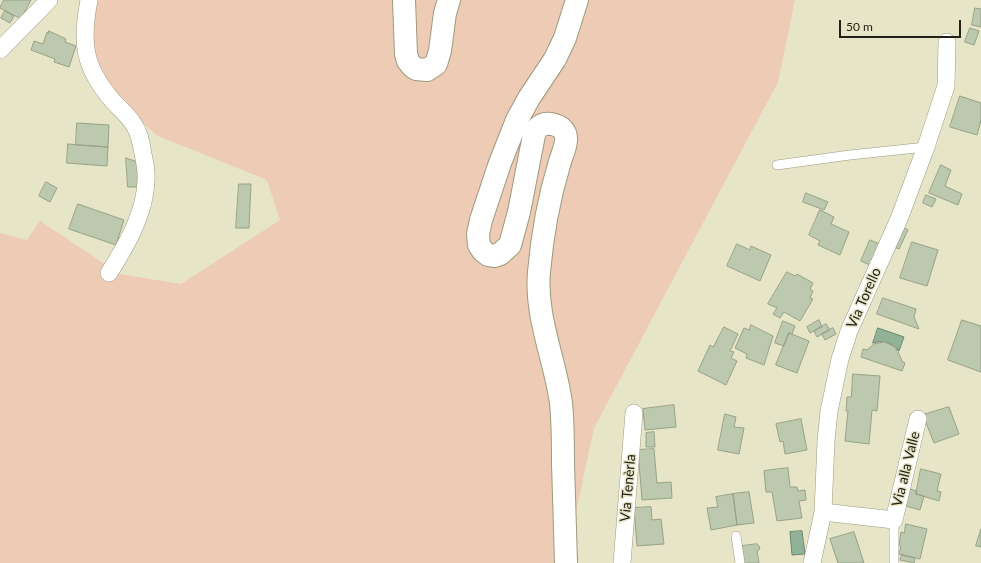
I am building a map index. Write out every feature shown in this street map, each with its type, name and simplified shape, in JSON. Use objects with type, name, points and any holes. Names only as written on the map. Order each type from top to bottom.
[{"type":"street","points":[[0,50],[49,0]]},
{"type":"street","points":[[89,0],[84,37],[89,61],[93,72],[101,84],[133,123],[140,136],[147,179],[145,194],[138,218],[109,274]]},
{"type":"street","points":[[404,0],[406,54],[408,61],[412,66],[421,70],[432,68],[438,60],[445,13],[450,0]]},
{"type":"street","points":[[566,563],[562,413],[557,381],[540,310],[538,279],[548,210],[556,172],[566,139],[564,131],[560,127],[549,124],[539,126],[534,135],[519,212],[510,245],[500,254],[494,256],[483,251],[479,246],[478,240],[481,220],[508,140],[529,98],[555,59],[565,38],[577,0]]},
{"type":"street","name":"Via Torello","points":[[812,563],[823,512],[826,440],[829,411],[840,358],[849,331],[899,219],[926,147],[946,86],[947,42]]},
{"type":"street","name":"Via Tenèrla","points":[[622,563],[634,413]]},
{"type":"street","name":"Via alla Valle","points":[[823,512],[894,520],[918,419]]},
{"type":"lane","points":[[777,165],[926,147]]},
{"type":"lane","points":[[894,520],[894,562]]},
{"type":"lane","points":[[736,536],[740,563]]},
{"type":"shaded area","points":[[96,0],[795,0],[778,82],[594,428],[565,563],[0,563],[0,233],[27,240],[40,221],[120,274],[181,284],[280,220],[267,180],[158,136],[98,84],[91,46]]},
{"type":"shaded area","points":[[878,328],[904,337],[899,351],[887,342],[873,343]]},
{"type":"shaded area","points":[[802,531],[805,554],[792,555],[790,532]]},
{"type":"building","points":[[4,0],[31,0],[21,19],[0,8]]},
{"type":"building","points":[[975,8],[981,9],[981,27],[972,25]]},
{"type":"building","points":[[5,11],[14,16],[10,23],[1,18]]},
{"type":"building","points":[[970,28],[979,31],[974,45],[965,42]]},
{"type":"building","points":[[49,31],[66,39],[65,42],[76,46],[69,67],[54,62],[55,59],[31,50],[34,41],[43,44],[47,32],[48,33]]},
{"type":"building","points":[[960,96],[981,103],[981,120],[977,135],[950,127]]},
{"type":"building","points":[[77,123],[109,125],[108,147],[76,145]]},
{"type":"building","points":[[68,144],[108,147],[107,166],[67,163]]},
{"type":"building","points":[[126,158],[140,163],[142,187],[128,187]]},
{"type":"building","points":[[941,165],[951,170],[945,186],[962,194],[958,205],[929,193]]},
{"type":"building","points":[[46,182],[57,188],[50,202],[39,196]]},
{"type":"building","points":[[239,184],[251,184],[249,228],[236,228]]},
{"type":"building","points":[[806,193],[828,202],[824,210],[803,202]]},
{"type":"building","points":[[926,195],[936,199],[932,207],[923,203]]},
{"type":"building","points":[[78,204],[124,220],[116,245],[69,229]]},
{"type":"building","points":[[820,210],[834,217],[831,224],[849,232],[840,255],[818,245],[820,241],[809,235]]},
{"type":"building","points":[[901,226],[908,230],[899,249],[892,246]]},
{"type":"building","points":[[870,240],[880,244],[870,265],[861,261]]},
{"type":"building","points":[[912,242],[938,250],[927,286],[900,278]]},
{"type":"building","points":[[737,244],[750,250],[751,246],[771,255],[760,281],[727,266]]},
{"type":"building","points":[[787,272],[795,276],[797,274],[813,283],[810,289],[813,291],[810,298],[813,299],[800,321],[784,312],[780,318],[773,314],[777,308],[768,304]]},
{"type":"building","points":[[883,298],[916,309],[914,317],[919,329],[877,314]]},
{"type":"building","points":[[819,320],[822,327],[810,333],[807,327]]},
{"type":"building","points":[[962,320],[981,326],[981,372],[948,360]]},
{"type":"building","points":[[783,321],[795,326],[792,334],[789,333],[784,346],[775,343]]},
{"type":"building","points":[[826,324],[830,330],[817,337],[814,331]]},
{"type":"building","points":[[751,325],[773,336],[764,365],[746,358],[747,354],[735,348],[744,328],[749,330]]},
{"type":"building","points":[[724,327],[738,334],[730,351],[734,352],[731,358],[737,361],[726,385],[698,371],[710,345],[713,347]]},
{"type":"building","points":[[833,328],[836,334],[825,340],[822,334]]},
{"type":"building","points":[[789,333],[809,341],[797,373],[776,365]]},
{"type":"building","points":[[885,342],[895,347],[902,361],[905,363],[902,371],[861,357],[863,349],[867,350],[874,344]]},
{"type":"building","points":[[853,374],[880,376],[877,411],[872,410],[869,444],[845,441],[848,411],[846,411],[847,397],[851,397]]},
{"type":"building","points":[[674,405],[676,427],[645,430],[643,409]]},
{"type":"building","points":[[949,407],[959,434],[934,443],[923,415]]},
{"type":"building","points":[[725,414],[736,417],[734,427],[744,428],[739,454],[718,450]]},
{"type":"building","points":[[801,419],[807,450],[785,454],[783,441],[780,442],[776,424]]},
{"type":"building","points":[[654,432],[655,447],[646,447],[646,433]]},
{"type":"building","points":[[654,449],[657,483],[671,482],[672,498],[642,500],[638,450]]},
{"type":"building","points":[[788,468],[790,487],[797,487],[798,491],[805,490],[806,500],[799,501],[802,518],[777,521],[772,492],[766,492],[764,471]]},
{"type":"building","points":[[921,469],[941,474],[937,491],[941,492],[939,501],[916,494]]},
{"type":"building","points":[[910,489],[917,491],[916,494],[924,496],[920,510],[906,506]]},
{"type":"building","points":[[749,492],[754,523],[737,525],[733,494]]},
{"type":"building","points":[[733,494],[737,525],[711,530],[707,508],[718,507],[716,497]]},
{"type":"building","points":[[651,507],[652,520],[661,519],[664,544],[637,546],[634,508]]},
{"type":"building","points":[[906,524],[927,529],[920,559],[899,554],[901,546],[899,545],[901,532],[904,533]]},
{"type":"building","points":[[981,529],[981,547],[976,546]]},
{"type":"building","points":[[854,532],[864,563],[838,563],[830,539]]},
{"type":"building","points":[[757,544],[760,547],[757,551],[759,563],[744,563],[742,546]]},
{"type":"building","points":[[902,555],[915,558],[914,563],[900,560]]}]
